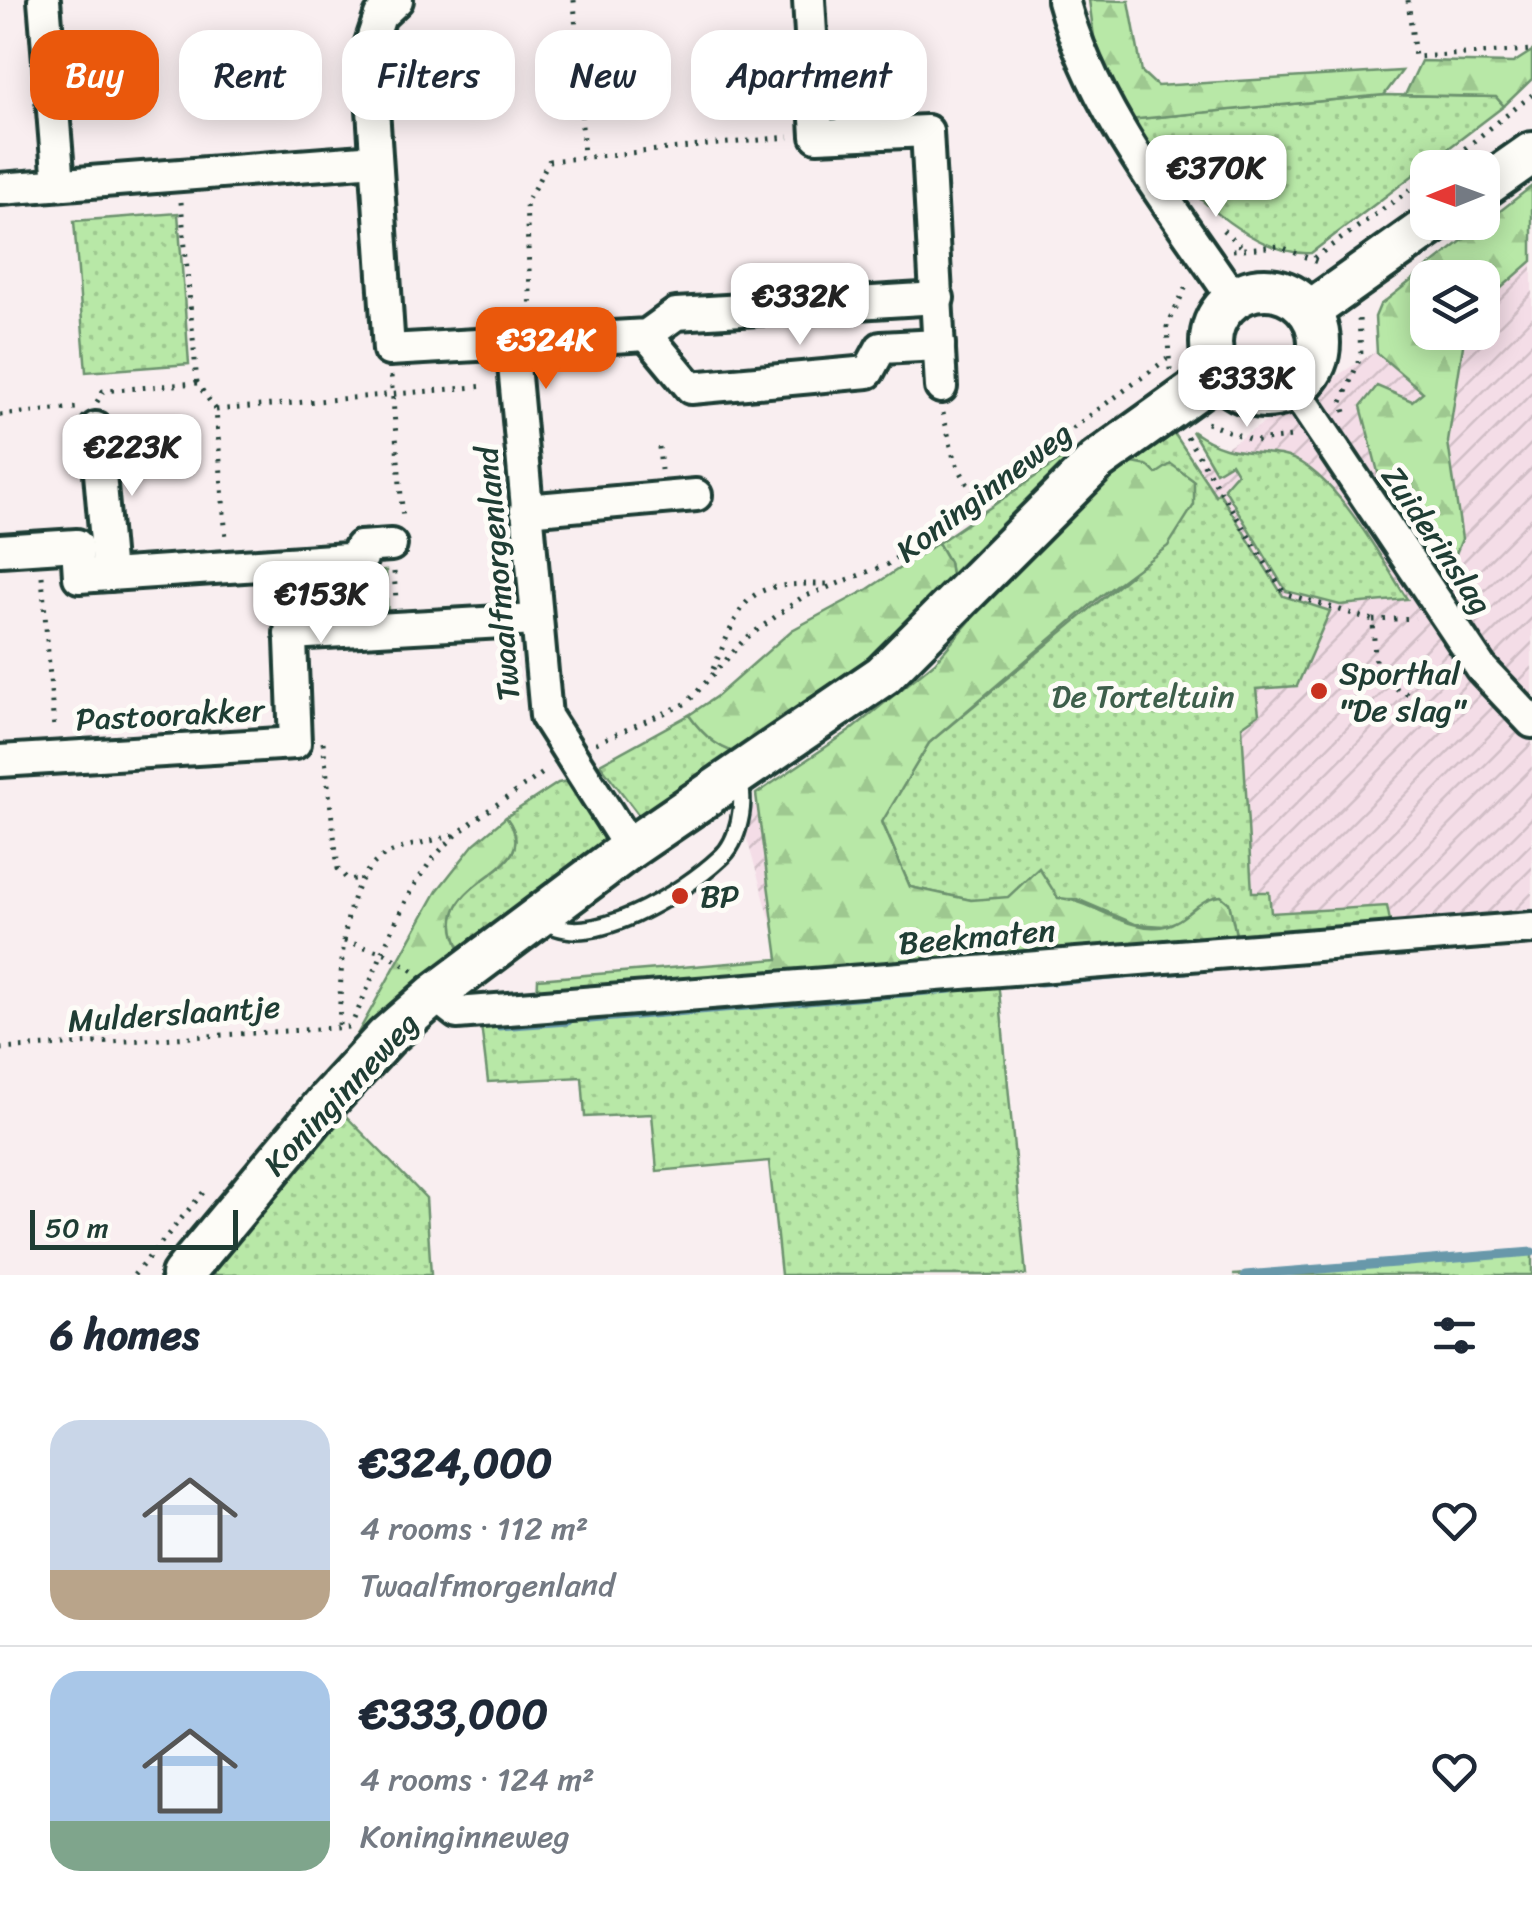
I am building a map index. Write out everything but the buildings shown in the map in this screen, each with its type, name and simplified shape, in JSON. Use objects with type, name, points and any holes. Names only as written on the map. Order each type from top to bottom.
[{"type":"main road","points":[[1500,175],[1532,153]]},
{"type":"main road","points":[[1310,311],[1410,240]]},
{"type":"main road","points":[[1260,288],[1274,289],[1300,300],[1310,311],[1320,347],[1312,371],[1294,389],[1268,397],[1254,396],[1229,384],[1220,374],[1212,354],[1212,333],[1219,314],[1233,298],[1260,288]]},
{"type":"main road","name":"Koninginneweg","points":[[182,1275],[328,1100],[386,1037],[434,995],[630,848],[883,675],[1097,461],[1220,374]]},
{"type":"street","points":[[44,0],[59,184]]},
{"type":"street","points":[[809,0],[816,136],[927,131],[941,387]]},
{"type":"street","points":[[1063,0],[1078,54],[1122,136],[1233,298]]},
{"type":"street","points":[[381,5],[369,49],[389,350],[647,335],[676,314],[938,298]]},
{"type":"street","points":[[0,189],[376,160]]},
{"type":"street","points":[[647,335],[691,388],[868,372],[881,348],[939,345]]},
{"type":"street","name":"Twaalfmorgenland","points":[[522,342],[516,383],[546,716],[630,848]]},
{"type":"street","name":"Zuiderinslag","points":[[1294,389],[1481,668],[1532,722]]},
{"type":"street","points":[[96,428],[109,576]]},
{"type":"street","points":[[526,510],[696,495]]},
{"type":"street","points":[[0,550],[77,545],[79,578],[362,558],[360,547],[391,545]]},
{"type":"street","name":"Pastoorakker","points":[[0,761],[295,743],[288,563]]},
{"type":"street","points":[[290,634],[536,620]]},
{"type":"street","name":"Beekmaten","points":[[434,995],[457,1013],[1532,928]]},
{"type":"lane","points":[[540,916],[565,931],[622,924],[722,857],[734,839],[744,792],[737,775]]},
{"type":"path","points":[[574,0],[584,157]]},
{"type":"path","points":[[1408,0],[1415,57],[1532,50]]},
{"type":"path","points":[[1463,150],[1532,95]]},
{"type":"path","points":[[522,342],[526,203],[550,161],[652,154],[756,138],[816,136]]},
{"type":"path","points":[[179,175],[197,383],[216,410],[228,567]]},
{"type":"path","points":[[1314,258],[1410,190]]},
{"type":"path","points":[[1279,246],[1314,258],[1345,288],[1360,320],[1362,355],[1342,402],[1318,426],[1287,439],[1237,438],[1176,405],[1167,358],[1171,312],[1186,284],[1208,262],[1242,247],[1279,246]]},
{"type":"path","points":[[389,350],[405,536],[390,537],[398,628]]},
{"type":"path","name":"Koninginneweg","points":[[338,1041],[350,1026],[422,877],[458,834],[570,753],[687,703],[759,629],[801,598],[888,564],[1167,358]]},
{"type":"path","points":[[1146,374],[1176,405],[1284,593],[1373,620],[1419,618],[1439,605]]},
{"type":"path","points":[[0,415],[95,406],[104,391],[197,383]]},
{"type":"path","points":[[216,410],[516,383]]},
{"type":"path","points":[[941,387],[944,423],[954,459],[976,498]]},
{"type":"path","points":[[40,547],[56,757]]},
{"type":"path","points":[[710,676],[742,604],[757,590],[786,584],[837,584]]},
{"type":"path","points":[[1373,620],[1376,678],[1435,708]]},
{"type":"path","points":[[295,743],[326,742],[338,869],[348,880],[362,878]]},
{"type":"path","points":[[339,1025],[344,941],[362,878],[389,853],[458,834]]},
{"type":"path","points":[[344,941],[386,953]]},
{"type":"path","name":"Mulderslaantje","points":[[0,1049],[350,1026]]},
{"type":"path","name":"Koninginneweg","points":[[134,1275],[218,1175]]},
{"type":"shaded area","points":[[1532,231],[1532,917],[789,984],[740,815],[877,728],[1194,468],[1410,329],[1410,350],[1500,350],[1500,262]]},
{"type":"green space","points":[[1089,0],[1129,1],[1142,72],[1157,86],[1402,71],[1384,95],[1128,120],[1097,59]]},
{"type":"green space","points":[[1532,51],[1532,79],[1504,106],[1496,97],[1405,95],[1421,61],[1513,63]]},
{"type":"green space","points":[[1384,95],[1496,97],[1504,106],[1446,150],[1410,150],[1410,178],[1311,253],[1260,241],[1234,226],[1185,185],[1128,120]]},
{"type":"green space","points":[[1532,186],[1532,261],[1500,289],[1500,260],[1437,260],[1463,240],[1500,240],[1500,211]]},
{"type":"green space","points":[[178,213],[189,364],[86,372],[74,221]]},
{"type":"green space","points":[[1410,282],[1410,350],[1462,350],[1448,442],[1462,539],[1445,580],[1381,484],[1361,406],[1377,386],[1412,401],[1423,392],[1377,353],[1375,317],[1380,305]]},
{"type":"green space","points":[[1111,425],[953,588],[949,562],[938,543]]},
{"type":"green space","name":"De Torteltuin","points":[[1172,430],[1216,496],[1219,492],[1283,596],[1330,611],[1297,686],[1256,689],[1259,714],[1242,726],[1252,892],[1269,892],[1271,913],[1387,906],[1392,931],[1238,944],[1229,903],[1164,926],[1135,924],[1077,899],[971,900],[910,887],[882,821],[929,743],[1132,574],[1156,475],[1148,466],[1128,462]]},
{"type":"green space","points":[[1192,431],[1225,448],[1280,455],[1318,475],[1353,515],[1407,599],[1340,605],[1286,591],[1224,488],[1237,473],[1231,463],[1216,472]]},
{"type":"green space","points":[[1128,462],[1148,466],[1156,474],[1171,464],[1194,481],[1194,505],[1168,546],[1101,596],[929,743],[882,822],[910,887],[971,900],[1008,897],[1039,868],[1058,898],[1151,927],[1173,923],[1206,900],[1221,896],[1229,903],[1238,944],[537,1001],[538,979],[778,959],[756,794],[851,730],[935,662],[1055,521]]},
{"type":"green space","points":[[938,543],[949,562],[953,588],[919,627],[749,756],[714,742],[689,715],[717,696],[792,630],[868,589]]},
{"type":"green space","points":[[386,571],[388,619],[310,624],[306,579]]},
{"type":"green space","points":[[689,715],[714,742],[749,756],[647,826],[600,764]]},
{"type":"green space","points":[[568,781],[616,845],[461,951],[453,926],[457,907],[469,891],[512,853],[515,837],[506,817],[558,783]]},
{"type":"green space","points":[[506,817],[515,837],[512,853],[469,891],[457,907],[453,926],[461,951],[339,1067],[437,891],[474,844]]},
{"type":"green space","points":[[998,980],[1026,1275],[781,1275],[769,1161],[657,1171],[652,1114],[585,1117],[582,1077],[488,1082],[481,1025]]},
{"type":"green space","points":[[343,1113],[426,1198],[431,1275],[196,1275]]},
{"type":"green space","points":[[1532,1252],[1532,1275],[1233,1275]]},
{"type":"waterway","points":[[1040,982],[1186,970]]},
{"type":"waterway","points":[[590,1019],[951,989]]},
{"type":"waterway","points":[[499,1026],[568,1021]]},
{"type":"waterway","points":[[1245,1275],[1532,1252]]},
{"type":"place","name":"Sporthal \"De slag\"","points":[[1319,691]]},
{"type":"place","name":"BP","points":[[680,896]]}]
